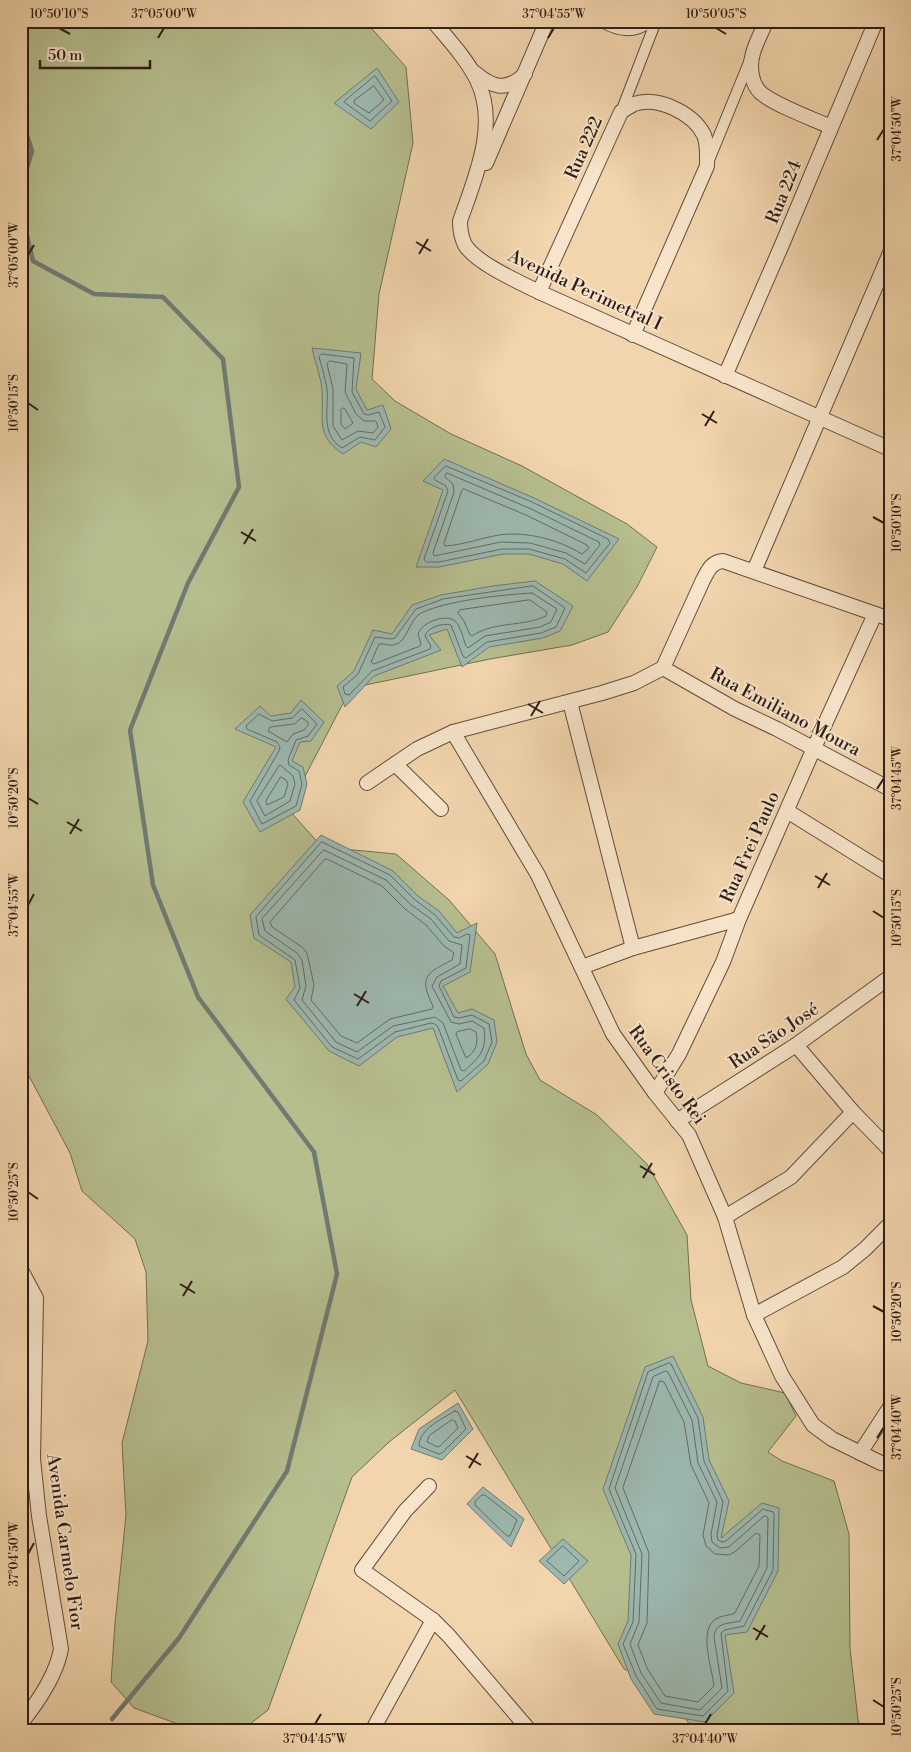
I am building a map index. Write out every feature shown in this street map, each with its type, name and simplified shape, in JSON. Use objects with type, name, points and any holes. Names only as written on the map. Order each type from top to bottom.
[{"type":"street","name":"Avenida Perimetral I","points":[[433,21],[471,70],[481,89],[485,106],[486,131],[479,164],[460,222],[460,232],[471,252],[484,262],[539,292],[890,449]]},
{"type":"street","points":[[462,216],[526,74],[547,21]]},
{"type":"street","points":[[604,21],[618,28],[630,29],[648,21]]},
{"type":"street","points":[[621,112],[656,21]]},
{"type":"street","points":[[707,166],[766,21]]},
{"type":"street","name":"Rua 224","points":[[725,376],[876,21]]},
{"type":"street","points":[[752,55],[752,77],[760,92],[776,102],[831,127]]},
{"type":"street","points":[[471,70],[490,84],[504,86],[518,81],[526,74]]},
{"type":"street","name":"Rua 222","points":[[539,292],[621,112],[634,104],[644,102],[664,105],[677,110],[690,119],[704,135],[707,145],[707,166],[633,335]]},
{"type":"street","points":[[754,571],[890,253]]},
{"type":"street","points":[[367,783],[417,749],[454,732],[570,702],[634,683],[663,668],[703,580],[713,564],[723,561],[890,619]]},
{"type":"street","name":"Rua Frei Paulo","points":[[655,1093],[679,1054],[722,962],[814,748],[875,614]]},
{"type":"street","name":"Rua Emiliano Moura","points":[[663,668],[735,709],[814,748],[890,789]]},
{"type":"street","points":[[570,702],[633,948]]},
{"type":"street","name":"Rua Cristo Rei","points":[[454,732],[538,875],[613,1034],[655,1093],[689,1135],[726,1217],[754,1315],[782,1376],[813,1425],[832,1439],[890,1465]]},
{"type":"street","points":[[395,764],[441,809]]},
{"type":"street","points":[[787,812],[890,875]]},
{"type":"street","points":[[582,967],[633,948],[739,919]]},
{"type":"street","name":"Rua São José","points":[[677,1121],[796,1046],[890,977]]},
{"type":"street","points":[[796,1046],[853,1112],[888,1146]]},
{"type":"street","points":[[726,1217],[791,1177],[853,1112]]},
{"type":"street","points":[[754,1315],[843,1267],[865,1249],[890,1224]]},
{"type":"street","name":"Avenida Carmelo Fior","points":[[21,1270],[36,1298],[33,1459],[39,1516],[61,1649],[59,1661],[40,1698],[21,1723]]},
{"type":"street","points":[[860,1453],[890,1407]]},
{"type":"street","points":[[429,1486],[405,1511],[362,1570],[433,1620],[449,1636],[530,1731]]},
{"type":"street","points":[[372,1731],[433,1620]]},
{"type":"green space","points":[[21,21],[365,21],[406,67],[413,143],[379,294],[372,379],[395,401],[451,434],[522,466],[627,524],[657,547],[637,587],[608,632],[572,645],[490,659],[351,688],[288,809],[322,847],[396,854],[449,900],[495,954],[526,1054],[540,1080],[597,1115],[647,1164],[687,1235],[691,1300],[708,1366],[741,1383],[785,1393],[796,1416],[768,1452],[782,1461],[834,1481],[849,1534],[850,1648],[858,1720],[862,1731],[694,1731],[663,1685],[624,1669],[455,1390],[389,1442],[352,1477],[268,1710],[241,1731],[197,1731],[134,1708],[111,1682],[126,1515],[122,1443],[148,1341],[146,1272],[135,1239],[82,1191],[70,1153],[21,1061],[21,589],[26,573],[21,517]]},
{"type":"water","points":[[377,68],[399,102],[371,129],[334,103]]},
{"type":"water","points":[[312,348],[361,353],[356,389],[367,410],[383,405],[391,429],[376,447],[361,442],[343,454],[328,440],[323,426],[322,391]]},
{"type":"water","points":[[444,459],[534,498],[619,539],[587,581],[563,564],[529,554],[503,554],[439,567],[416,567],[443,490],[423,481]]},
{"type":"water","points":[[535,581],[573,606],[560,631],[543,638],[489,647],[462,667],[447,629],[429,635],[441,650],[374,676],[345,707],[337,686],[354,671],[373,630],[392,634],[412,605],[441,595]]},
{"type":"water","points":[[301,700],[324,722],[311,741],[300,742],[292,761],[303,767],[307,784],[300,810],[260,832],[243,802],[276,747],[235,729],[260,706],[271,716],[291,713]]},
{"type":"water","points":[[321,835],[393,871],[418,896],[439,911],[457,933],[477,923],[470,972],[443,986],[458,1013],[472,1009],[494,1020],[497,1042],[488,1064],[457,1092],[433,1028],[397,1037],[359,1066],[329,1051],[286,999],[295,987],[291,962],[254,938],[250,915]]},
{"type":"water","points":[[673,1356],[703,1417],[709,1460],[729,1501],[721,1538],[762,1503],[779,1508],[778,1571],[747,1632],[725,1635],[734,1693],[705,1722],[654,1714],[631,1679],[618,1644],[628,1621],[631,1555],[603,1489],[645,1367]]},
{"type":"water","points":[[458,1403],[473,1429],[442,1460],[411,1449],[419,1429]]},
{"type":"water","points":[[483,1487],[524,1519],[511,1547],[467,1504]]},
{"type":"water","points":[[563,1539],[588,1561],[564,1584],[539,1561]]},
{"type":"waterway","points":[[21,116],[32,151],[21,188]]},
{"type":"waterway","points":[[21,211],[33,261],[94,294],[163,297],[223,359],[239,487],[188,583],[130,730],[153,885],[198,997],[314,1152],[337,1274],[287,1471],[179,1638],[112,1719]]}]
